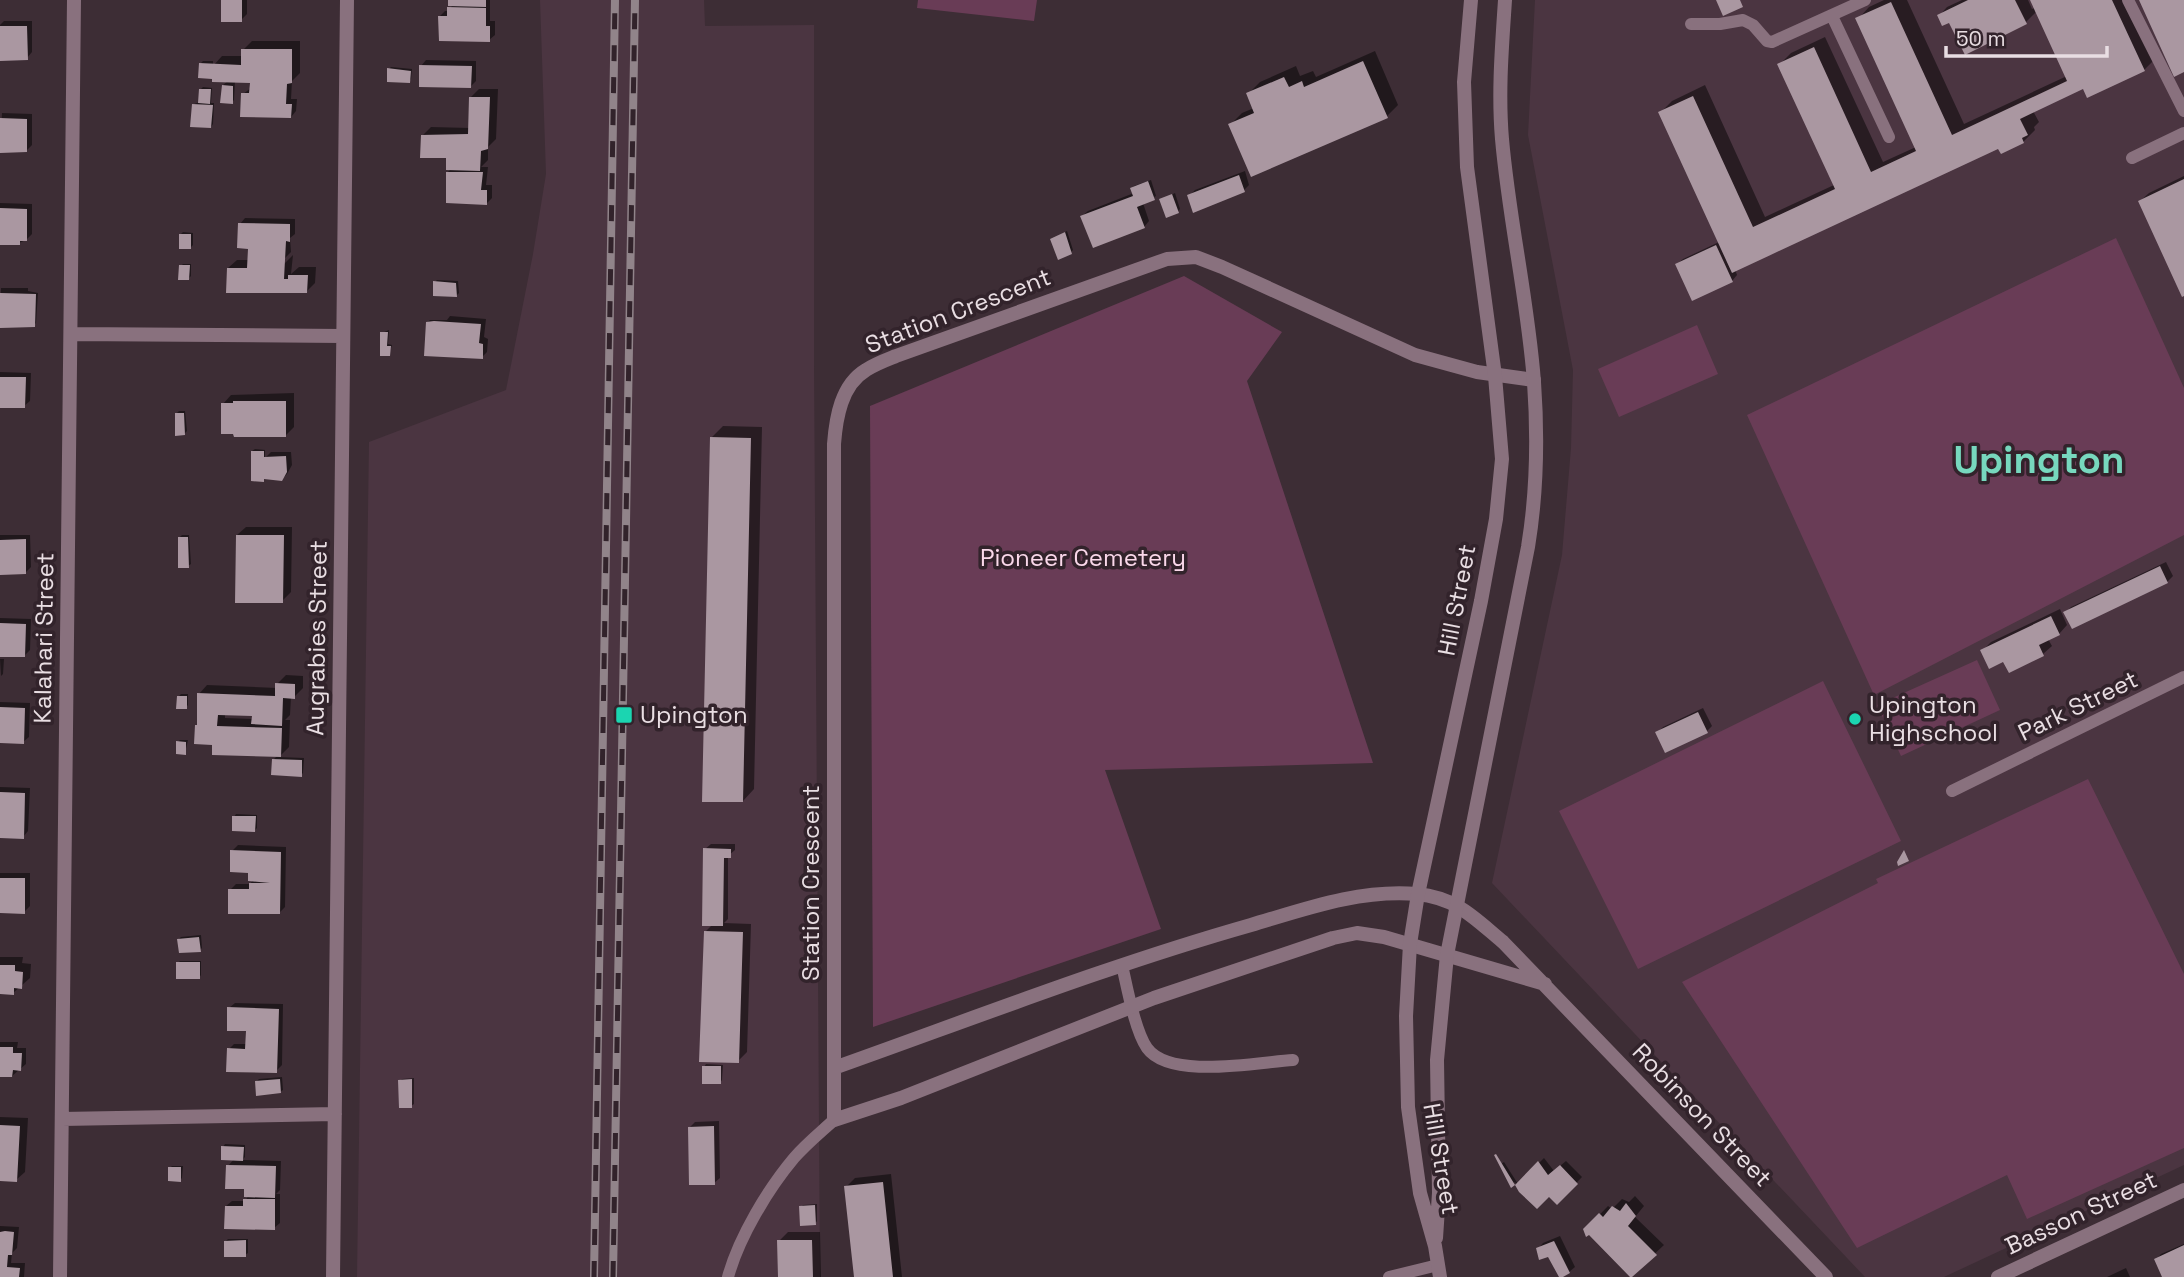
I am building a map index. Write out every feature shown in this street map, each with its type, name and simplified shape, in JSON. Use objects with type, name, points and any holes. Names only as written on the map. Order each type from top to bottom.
[{"type":"street","name":"Kalahari Street","points":[[60,1277],[74,0]]},
{"type":"street","name":"Augrabies Street","points":[[333,1277],[347,0]]},
{"type":"street","name":"Hill Street","points":[[1435,1246],[1420,1194],[1408,1107],[1406,1016],[1410,944],[1481,601],[1496,519],[1502,459],[1495,376],[1467,167],[1464,82],[1471,0]]},
{"type":"street","name":"Hill Street","points":[[1435,1246],[1438,1205],[1437,1060],[1447,955],[1455,903],[1530,535],[1536,484],[1534,380],[1502,139],[1499,87],[1505,0]]},
{"type":"street","name":"Station Crescent","points":[[834,1120],[834,444],[843,398],[858,376],[896,356],[1099,282],[1167,259],[1188,256],[1222,267],[1399,349],[1495,376],[1534,380]]},
{"type":"street","points":[[71,334],[342,336]]},
{"type":"street","points":[[834,1068],[1122,965],[1208,937],[1337,901],[1369,894],[1419,894],[1455,903]]},
{"type":"street","name":"Robinson Street","points":[[1455,903],[1503,942],[1545,984],[1826,1277]]},
{"type":"street","points":[[834,1120],[901,1098],[1132,1007],[1332,938],[1357,933],[1410,944]]},
{"type":"street","name":"Robinson Street","points":[[1410,944],[1545,984]]},
{"type":"street","points":[[62,1119],[335,1114]]},
{"type":"street","name":"Basson Street","points":[[1998,1277],[2184,1190]]},
{"type":"street","points":[[1435,1246],[1439,1271]]},
{"type":"lane","points":[[1691,24],[1720,24],[1743,20],[1753,25],[1767,41],[1772,42],[1865,0]]},
{"type":"lane","points":[[2129,0],[2184,111]]},
{"type":"lane","points":[[1832,16],[1889,137]]},
{"type":"lane","points":[[2132,158],[2184,133]]},
{"type":"lane","name":"Park Street","points":[[1952,791],[2184,677]]},
{"type":"lane","points":[[1122,965],[1132,1007],[1146,1047],[1152,1054],[1179,1065],[1199,1067],[1293,1059]]},
{"type":"lane","points":[[729,1277],[755,1217],[782,1174],[797,1155],[834,1120]]},
{"type":"lane","points":[[1390,1277],[1439,1271]]},
{"type":"shaded area","points":[[540,0],[704,0],[705,26],[814,25],[820,1277],[357,1277],[369,442],[506,390],[546,174]]},
{"type":"shaded area","name":"Upington Highschool","points":[[1535,0],[2184,0],[2184,1165],[1944,1277],[1865,1277],[1492,883],[1562,555],[1571,448],[1573,370],[1528,135]]},
{"type":"green space","points":[[918,0],[1037,0],[1034,21],[917,8]]},
{"type":"green space","points":[[2116,238],[2184,388],[2184,535],[1874,695],[1747,415]]},
{"type":"green space","name":"Pioneer Cemetery","points":[[1184,276],[1282,332],[1247,381],[1373,763],[1105,770],[1161,929],[873,1027],[870,406]]},
{"type":"green space","points":[[1697,325],[1718,374],[1619,417],[1598,369]]},
{"type":"green space","points":[[1977,660],[2000,710],[1901,756],[1877,705]]},
{"type":"green space","points":[[1823,681],[1901,841],[1638,969],[1559,811]]},
{"type":"green space","points":[[2088,779],[2184,974],[2184,1148],[2027,1219],[2007,1175],[1857,1248],[1682,982],[1878,883],[1876,879]]},
{"type":"building","points":[[221,0],[242,0],[242,22],[221,22]]},
{"type":"building","points":[[448,0],[486,0],[486,7],[448,6]]},
{"type":"building","points":[[1716,0],[1740,0],[1743,7],[1723,16]]},
{"type":"building","points":[[1968,0],[2015,0],[2027,24],[1965,55],[1949,23],[1942,26],[1937,15]]},
{"type":"building","points":[[2030,0],[2112,0],[2145,71],[2087,98],[2083,89],[2020,119],[2028,135],[2022,138],[2024,143],[2001,154],[1998,149],[1732,273],[1658,112],[1693,96],[1753,227],[1835,189],[1777,64],[1814,47],[1871,172],[1916,151],[1855,18],[1891,2],[1952,135],[2067,81]]},
{"type":"building","points":[[2139,0],[2184,0],[2184,72],[2174,77]]},
{"type":"building","points":[[447,7],[486,8],[486,26],[490,26],[490,42],[439,41],[438,16],[447,16]]},
{"type":"building","points":[[0,26],[27,26],[28,60],[0,61]]},
{"type":"building","points":[[241,49],[292,49],[292,83],[287,84],[286,104],[292,104],[291,118],[240,117],[241,93],[249,93],[250,83],[212,82],[212,79],[198,78],[199,63],[241,65]]},
{"type":"building","points":[[1363,61],[1388,118],[1251,177],[1228,124],[1254,113],[1246,93],[1284,77],[1289,87],[1302,81],[1304,87]]},
{"type":"building","points":[[419,65],[472,66],[471,88],[419,87]]},
{"type":"building","points":[[387,68],[411,71],[410,83],[387,82]]},
{"type":"building","points":[[222,85],[233,86],[233,104],[220,103]]},
{"type":"building","points":[[199,89],[211,89],[210,104],[198,103]]},
{"type":"building","points":[[469,97],[490,97],[488,149],[481,151],[480,171],[446,170],[446,158],[420,158],[421,135],[468,134]]},
{"type":"building","points":[[192,104],[213,105],[211,128],[190,127]]},
{"type":"building","points":[[0,118],[27,119],[27,152],[0,153]]},
{"type":"building","points":[[446,172],[483,172],[481,190],[487,190],[487,205],[446,203]]},
{"type":"building","points":[[1239,175],[1245,192],[1193,213],[1187,195]]},
{"type":"building","points":[[2184,179],[2184,296],[2182,297],[2138,201]]},
{"type":"building","points":[[1148,181],[1155,200],[1137,207],[1145,228],[1093,248],[1080,216],[1133,196],[1130,188]]},
{"type":"building","points":[[1172,194],[1179,213],[1166,218],[1159,199]]},
{"type":"building","points":[[0,208],[27,209],[27,241],[20,241],[20,245],[0,245]]},
{"type":"building","points":[[238,223],[290,224],[290,242],[286,241],[284,279],[288,279],[288,275],[308,275],[307,293],[226,293],[227,268],[247,268],[248,249],[237,248]]},
{"type":"building","points":[[1065,232],[1072,254],[1058,260],[1050,239]]},
{"type":"building","points":[[179,234],[191,234],[191,249],[179,249]]},
{"type":"building","points":[[1716,245],[1733,282],[1692,301],[1675,264]]},
{"type":"building","points":[[179,265],[190,265],[189,280],[178,280]]},
{"type":"building","points":[[433,281],[456,283],[457,297],[433,296]]},
{"type":"building","points":[[0,293],[36,294],[35,327],[0,328]]},
{"type":"building","points":[[426,322],[481,324],[479,343],[483,344],[483,359],[424,356]]},
{"type":"building","points":[[380,332],[388,332],[387,346],[391,346],[390,356],[380,356]]},
{"type":"building","points":[[0,377],[26,377],[25,408],[0,408]]},
{"type":"building","points":[[286,401],[286,437],[234,437],[233,434],[221,434],[221,403]]},
{"type":"building","points":[[175,413],[184,413],[185,435],[175,436]]},
{"type":"building","points":[[710,437],[751,438],[743,802],[702,802]]},
{"type":"building","points":[[251,451],[264,451],[264,457],[286,456],[287,472],[282,481],[251,481]]},
{"type":"building","points":[[236,535],[284,535],[283,603],[235,603]]},
{"type":"building","points":[[178,537],[188,537],[189,568],[178,568]]},
{"type":"building","points":[[26,539],[26,574],[0,575],[0,540]]},
{"type":"building","points":[[2160,566],[2168,583],[2072,629],[2063,612]]},
{"type":"building","points":[[2051,616],[2060,635],[2039,645],[2044,656],[2009,673],[2003,662],[1989,669],[1980,650]]},
{"type":"building","points":[[0,623],[26,624],[25,657],[0,657]]},
{"type":"building","points":[[275,683],[295,684],[295,699],[283,698],[282,726],[251,724],[252,716],[218,715],[217,726],[282,728],[281,757],[212,755],[212,745],[194,744],[197,693],[275,696]]},
{"type":"building","points":[[177,696],[187,696],[187,709],[176,709]]},
{"type":"building","points":[[0,707],[25,708],[24,744],[0,743]]},
{"type":"building","points":[[1698,712],[1708,733],[1665,753],[1655,732]]},
{"type":"building","points":[[176,741],[186,742],[186,755],[176,754]]},
{"type":"building","points":[[272,759],[302,760],[302,777],[271,775]]},
{"type":"building","points":[[0,792],[25,793],[24,839],[0,838]]},
{"type":"building","points":[[232,816],[256,816],[255,832],[232,831]]},
{"type":"building","points":[[703,848],[731,849],[731,858],[724,858],[723,926],[702,926]]},
{"type":"building","points":[[230,850],[281,852],[280,914],[228,914],[228,889],[249,889],[249,883],[270,883],[248,881],[248,873],[230,872]]},
{"type":"building","points":[[1904,850],[1909,861],[1898,866],[1897,862]]},
{"type":"building","points":[[0,878],[25,878],[25,914],[0,913]]},
{"type":"building","points":[[704,931],[743,932],[739,1063],[699,1062]]},
{"type":"building","points":[[199,937],[201,952],[179,953],[177,939]]},
{"type":"building","points":[[176,962],[200,962],[200,979],[176,979]]},
{"type":"building","points":[[0,965],[15,965],[15,971],[23,972],[22,989],[14,988],[14,995],[0,994]]},
{"type":"building","points":[[227,1007],[279,1009],[277,1073],[226,1072],[227,1048],[245,1049],[246,1031],[227,1031]]},
{"type":"building","points":[[0,1047],[13,1047],[13,1053],[22,1053],[21,1071],[13,1070],[12,1077],[0,1077]]},
{"type":"building","points":[[702,1066],[721,1066],[721,1084],[702,1084]]},
{"type":"building","points":[[280,1079],[281,1093],[256,1096],[255,1081]]},
{"type":"building","points":[[412,1079],[412,1108],[399,1108],[398,1080]]},
{"type":"building","points":[[0,1125],[20,1126],[17,1182],[0,1181]]},
{"type":"building","points":[[714,1126],[715,1185],[689,1185],[688,1127]]},
{"type":"building","points":[[221,1146],[244,1147],[243,1161],[221,1160]]},
{"type":"building","points":[[1496,1154],[1515,1185],[1511,1188],[1494,1155]]},
{"type":"building","points":[[1538,1161],[1548,1175],[1560,1165],[1578,1184],[1557,1205],[1549,1197],[1537,1209],[1515,1185]]},
{"type":"building","points":[[226,1165],[276,1166],[275,1198],[244,1197],[244,1189],[225,1189]]},
{"type":"building","points":[[168,1167],[181,1167],[181,1182],[168,1181]]},
{"type":"building","points":[[883,1182],[893,1277],[854,1277],[844,1186]]},
{"type":"building","points":[[243,1199],[275,1199],[275,1230],[224,1229],[225,1206],[243,1206]]},
{"type":"building","points":[[1626,1203],[1636,1216],[1628,1226],[1657,1255],[1632,1277],[1589,1235],[1586,1237],[1583,1229],[1599,1213],[1603,1217],[1612,1206],[1620,1211]]},
{"type":"building","points":[[815,1205],[816,1225],[800,1226],[799,1206]]},
{"type":"building","points":[[0,1232],[14,1232],[12,1255],[8,1255],[7,1267],[20,1268],[19,1277],[0,1277]]},
{"type":"building","points":[[246,1240],[246,1257],[224,1257],[224,1241]]},
{"type":"building","points":[[777,1240],[812,1240],[813,1277],[778,1277]]},
{"type":"building","points":[[1554,1241],[1570,1273],[1563,1277],[1559,1277],[1548,1257],[1539,1260],[1536,1248]]},
{"type":"building","points":[[2184,1245],[2184,1277],[2162,1277],[2154,1259]]},
{"type":"railway","points":[[594,1277],[615,0]]},
{"type":"railway","points":[[613,1277],[635,0]]},
{"type":"place","name":"Upington","points":[[624,715]]},
{"type":"place","name":"Upington Highschool","points":[[1855,719]]},
{"type":"district","name":"Upington","points":[[2039,460]]}]
